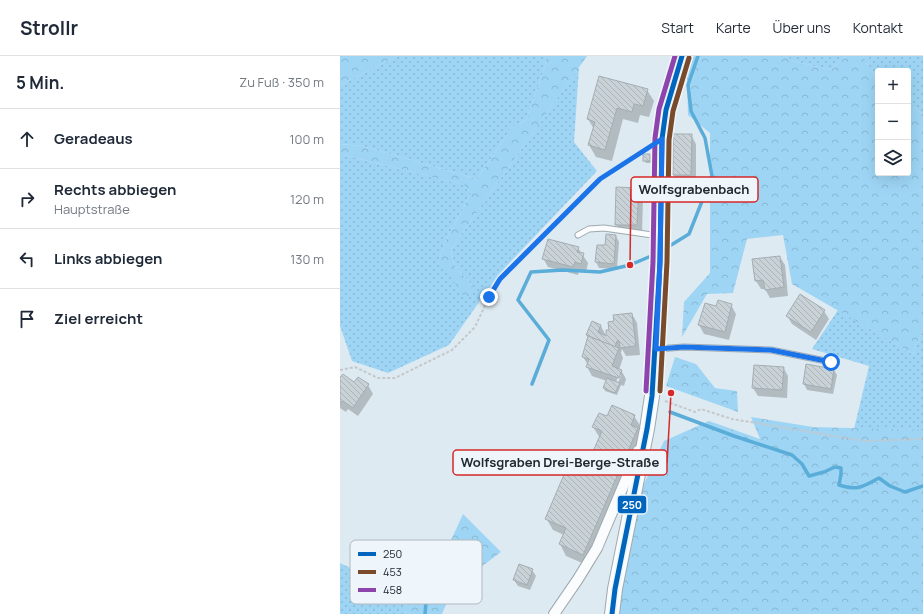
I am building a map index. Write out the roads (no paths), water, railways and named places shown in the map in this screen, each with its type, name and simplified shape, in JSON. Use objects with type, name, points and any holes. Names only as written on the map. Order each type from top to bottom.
[{"type":"main road","points":[[612,614],[615,589],[647,429],[652,396],[660,262],[662,139],[666,110],[682,56]]},
{"type":"street","points":[[554,614],[597,548],[647,429]]},
{"type":"lane","points":[[578,235],[589,229],[604,228],[660,241]]},
{"type":"lane","points":[[656,349],[684,347],[771,350],[831,362]]},
{"type":"waterway","points":[[663,250],[689,234],[712,176],[705,138],[691,111],[688,85],[698,56]]},
{"type":"waterway","points":[[532,384],[549,340],[518,300],[531,272],[563,270],[600,272],[630,265],[656,254]]},
{"type":"waterway","points":[[670,412],[734,436],[792,455],[802,464],[809,476],[835,467],[841,468],[839,485],[856,488],[879,478],[890,486],[905,492],[923,486]]},
{"type":"waterway","points":[[425,614],[426,604]]},
{"type":"place","name":"Wolfsgrabenbach","points":[[630,265]]},
{"type":"place","name":"Wolfsgraben Drei-Berge-Straße","points":[[671,393]]}]
